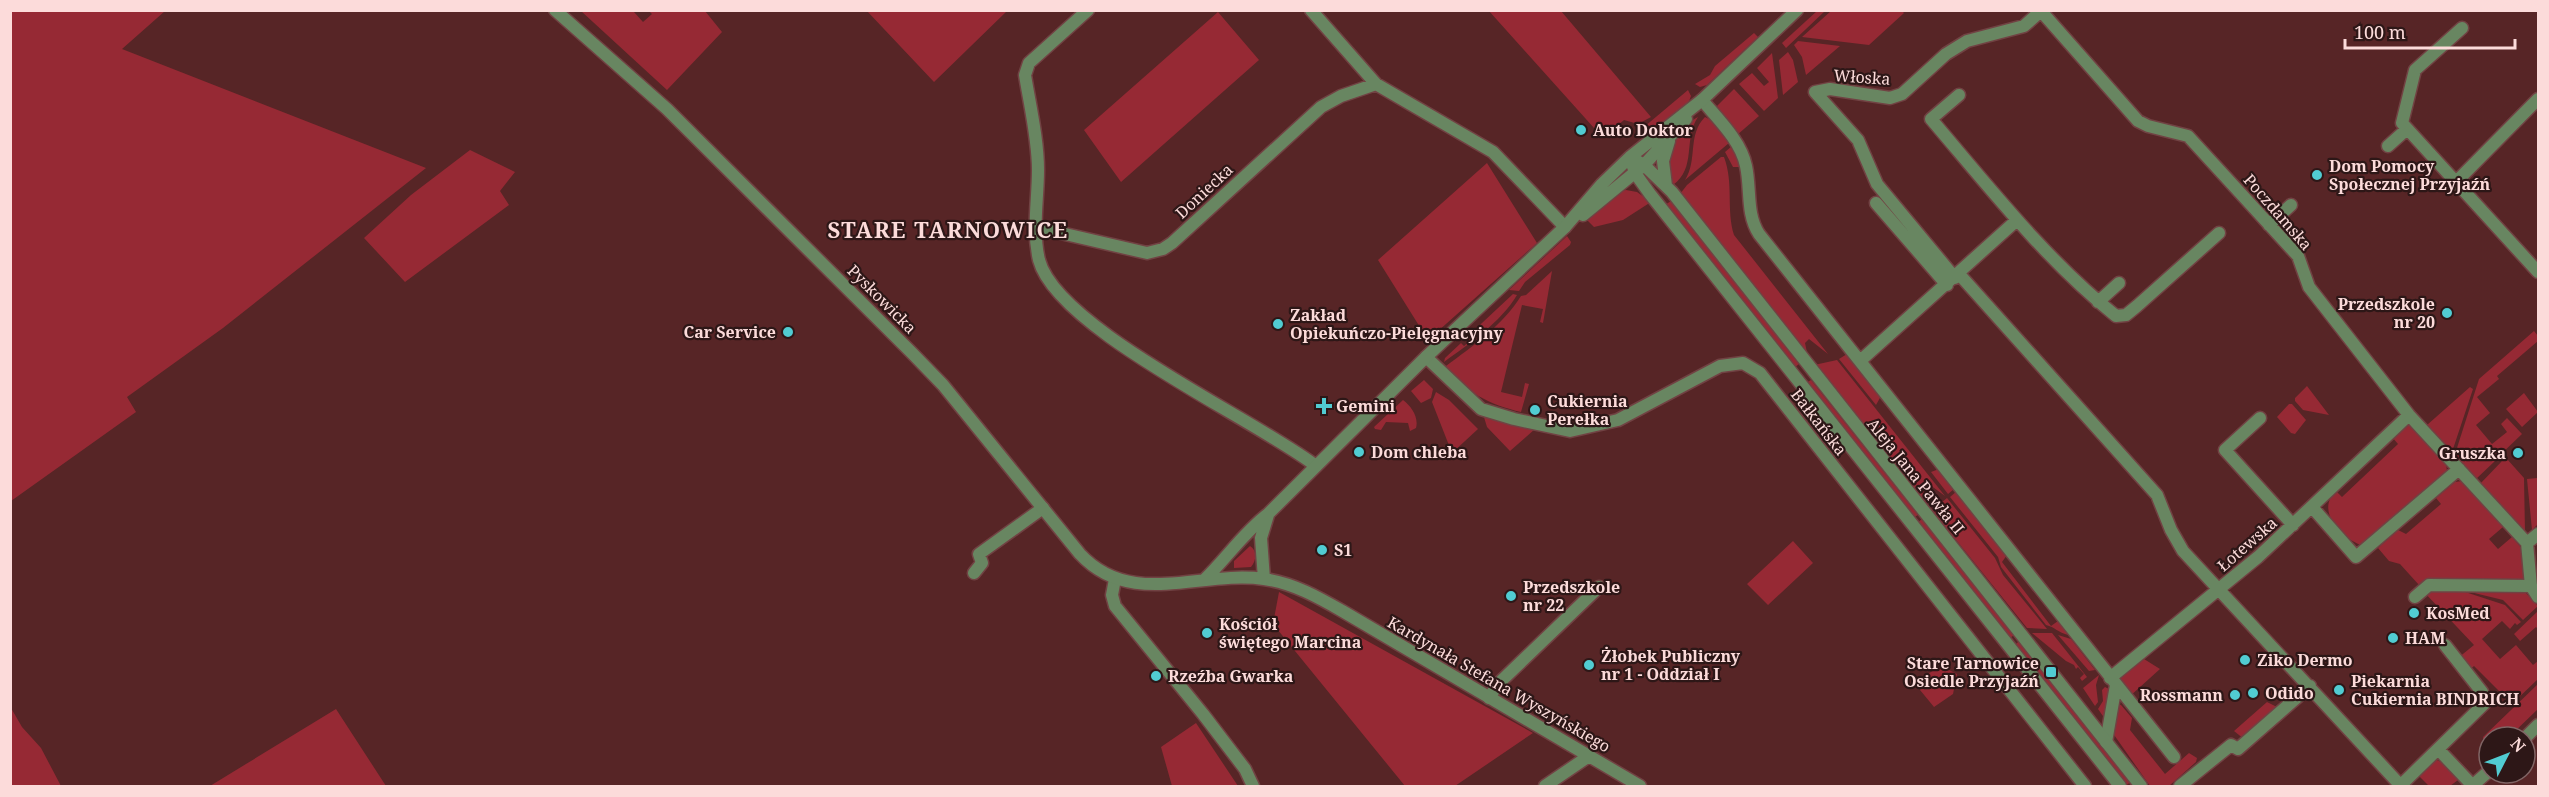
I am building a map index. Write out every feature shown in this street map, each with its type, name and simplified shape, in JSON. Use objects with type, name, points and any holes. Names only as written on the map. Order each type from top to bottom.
[{"type":"street","name":"Pyskowicka","points":[[555,10],[653,95],[880,320],[943,385],[1088,562],[1114,579]]},
{"type":"street","points":[[1088,10],[1029,63],[1026,75],[1038,168],[1035,227],[1039,260],[1047,280],[1072,306],[1104,333],[1316,466]]},
{"type":"street","points":[[1311,10],[1376,84],[1493,152],[1565,227]]},
{"type":"street","points":[[1204,580],[1230,555],[1246,533],[1426,357],[1565,227],[1602,184],[1630,157],[1702,100],[1797,10]]},
{"type":"street","name":"Poczdamska","points":[[2042,11],[2138,121],[2148,126],[2188,136],[2298,256],[2309,287],[2409,415],[2528,543]]},
{"type":"street","name":"Włoska","points":[[1954,279],[1877,184],[1858,140],[1815,92],[1830,89],[1890,98],[1902,94],[1946,54],[1967,41],[2024,26],[2042,11]]},
{"type":"street","points":[[2462,28],[2415,70],[2402,123],[2538,272]]},
{"type":"street","name":"Doniecka","points":[[1035,227],[1147,253],[1163,249],[1321,107],[1341,96],[1376,84]]},
{"type":"street","points":[[1959,95],[1931,119],[2017,220],[2098,302],[2116,316],[2126,315],[2219,232]]},
{"type":"street","points":[[2456,182],[2538,99]]},
{"type":"street","points":[[1565,227],[1639,169],[1670,139],[1702,100]]},
{"type":"street","points":[[1702,100],[1742,152],[1746,165],[1750,206],[1756,228],[2174,757]]},
{"type":"street","points":[[2388,146],[2407,129]]},
{"type":"street","points":[[1666,186],[1663,161],[1670,139]]},
{"type":"street","name":"Aleja Jana Pawła II","points":[[1630,157],[1639,169],[1650,194],[2115,785]]},
{"type":"street","name":"Aleja Jana Pawła II","points":[[1639,169],[1666,186],[2141,786]]},
{"type":"street","points":[[1617,188],[1634,185],[1650,194]]},
{"type":"street","name":"Włoska","points":[[1876,202],[2070,399],[2157,495],[2170,530],[2183,551],[2220,589]]},
{"type":"street","points":[[2269,225],[2291,205]]},
{"type":"street","points":[[1860,361],[1954,279],[2017,220]]},
{"type":"street","points":[[2098,302],[2119,283]]},
{"type":"street","name":"Bałkańska","points":[[1426,357],[1481,409],[1570,431],[1618,420],[1720,366],[1743,363],[1760,373],[2085,786]]},
{"type":"street","name":"Łotewska","points":[[2409,415],[2293,525],[2220,589],[2401,786],[2486,703],[2482,692],[2445,645]]},
{"type":"street","points":[[2260,418],[2225,450],[2293,525]]},
{"type":"street","points":[[2312,507],[2356,557],[2459,469]]},
{"type":"street","points":[[974,573],[982,563],[979,554],[1043,508]]},
{"type":"street","points":[[1264,579],[1261,538],[1268,514]]},
{"type":"street","points":[[2538,534],[2528,543],[2531,586],[2538,597]]},
{"type":"street","points":[[1230,555],[1228,570],[1232,578]]},
{"type":"street","name":"Kardynała Stefana Wyszyńskiego","points":[[1114,579],[1141,584],[1232,578],[1264,579],[1291,585],[1317,597],[1640,786]]},
{"type":"street","points":[[1114,579],[1112,595],[1115,606],[1203,714],[1245,770],[1253,786]]},
{"type":"street","points":[[2415,597],[2430,585],[2531,586]]},
{"type":"street","points":[[1489,698],[1498,684],[1599,587]]},
{"type":"street","points":[[2106,742],[2113,682],[2220,589]]},
{"type":"street","points":[[2180,786],[2231,745],[2238,749],[2310,686]]},
{"type":"street","points":[[2438,749],[2472,786]]},
{"type":"street","points":[[1545,786],[1590,756]]},
{"type":"shaded area","points":[[11,10],[165,11],[122,49],[426,168],[223,328],[127,397],[136,412],[11,501]]},
{"type":"shaded area","points":[[581,11],[635,11],[643,22],[652,14],[649,11],[705,11],[722,32],[667,90]]},
{"type":"shaded area","points":[[867,11],[1007,11],[934,82]]},
{"type":"shaded area","points":[[1489,11],[1561,11],[1651,117],[1638,124],[1624,120],[1603,138]]},
{"type":"shaded area","points":[[1817,11],[1825,11],[1786,48],[1782,43]]},
{"type":"shaded area","points":[[1831,11],[1902,11],[1904,13],[1869,45],[1802,37]]},
{"type":"shaded area","points":[[1218,12],[1259,60],[1121,182],[1084,130]]},
{"type":"shaded area","points":[[1754,33],[1758,37],[1707,85],[1700,87],[1695,84],[1710,75],[1715,66]]},
{"type":"shaded area","points":[[1798,41],[1840,46],[1806,75],[1802,57],[1794,45]]},
{"type":"shaded area","points":[[1788,52],[1793,60],[1798,82],[1783,95],[1779,60]]},
{"type":"shaded area","points":[[1772,53],[1778,98],[1764,111],[1739,84],[1752,73],[1764,86],[1769,82],[1757,68]]},
{"type":"shaded area","points":[[1734,89],[1759,116],[1737,135],[1717,106]]},
{"type":"shaded area","points":[[1688,90],[1691,96],[1679,113],[1658,125],[1644,127]]},
{"type":"shaded area","points":[[1698,117],[1691,135],[1688,162],[1680,178],[1673,185],[1668,166],[1672,146],[1683,129]]},
{"type":"shaded area","points":[[1705,117],[1713,121],[1729,143],[1685,180],[1691,164],[1696,132]]},
{"type":"shaded area","points":[[1732,146],[1737,153],[1740,167],[1733,167],[1725,152]]},
{"type":"shaded area","points":[[470,150],[515,172],[500,191],[509,205],[405,282],[364,238],[411,195]]},
{"type":"shaded area","points":[[1721,157],[1724,157],[1729,177],[1730,216],[1734,235],[1828,354],[1809,339],[1805,343],[1808,357],[1680,194],[1687,185]]},
{"type":"shaded area","points":[[1487,163],[1537,243],[1428,340],[1378,260]]},
{"type":"shaded area","points":[[1620,191],[1637,192],[1651,202],[1623,220],[1594,227],[1586,219]]},
{"type":"shaded area","points":[[1671,201],[1799,364],[1794,368],[1665,205]]},
{"type":"shaded area","points":[[1567,236],[1571,242],[1570,245],[1525,282],[1519,291],[1509,290]]},
{"type":"shaded area","points":[[1552,271],[1543,323],[1540,322],[1543,309],[1522,305],[1501,392],[1522,397],[1525,383],[1529,384],[1521,412],[1479,397],[1462,384],[1446,366],[1487,334],[1514,307],[1521,296],[1526,295]]},
{"type":"shaded area","points":[[1513,294],[1517,295],[1493,323],[1444,362],[1445,358],[1461,343],[1464,346],[1470,341],[1467,337]]},
{"type":"shaded area","points":[[2534,331],[2538,336],[2538,341],[2497,376],[2499,379],[2477,397],[2490,413],[2476,425],[2492,444],[2507,432],[2501,424],[2507,418],[2522,434],[2497,458],[2456,451],[2479,379]]},
{"type":"shaded area","points":[[1847,354],[1881,396],[1876,405],[1839,359]]},
{"type":"shaded area","points":[[1837,360],[1945,496],[1926,482],[1922,486],[1928,506],[1814,365]]},
{"type":"shaded area","points":[[1424,380],[1433,389],[1431,398],[1421,403],[1411,391]]},
{"type":"shaded area","points":[[1811,380],[1918,515],[1913,518],[1806,383]]},
{"type":"shaded area","points":[[2307,386],[2329,415],[2303,410],[2295,401],[2295,398]]},
{"type":"shaded area","points":[[2470,387],[2473,389],[2453,449],[2449,450],[2427,425]]},
{"type":"shaded area","points":[[1436,392],[1449,400],[1478,429],[1452,453],[1432,402]]},
{"type":"shaded area","points":[[2524,393],[2538,412],[2522,427],[2506,409]]},
{"type":"shaded area","points":[[1403,400],[1414,412],[1416,428],[1410,431],[1408,423],[1386,422],[1381,430],[1375,429],[1374,427]]},
{"type":"shaded area","points":[[2289,404],[2292,404],[2306,420],[2295,434],[2291,433],[2277,417]]},
{"type":"shaded area","points":[[1483,414],[1535,429],[1510,451],[1487,427]]},
{"type":"shaded area","points":[[2409,425],[2413,426],[2446,463],[2447,472],[2361,545],[2346,536],[2333,522],[2329,515],[2330,498],[2336,491],[2342,497],[2398,444],[2392,437]]},
{"type":"shaded area","points":[[2455,455],[2495,461],[2475,480]]},
{"type":"shaded area","points":[[2504,459],[2507,459],[2524,478],[2525,532],[2479,485]]},
{"type":"shaded area","points":[[1939,469],[1954,489],[1948,494],[1931,472]]},
{"type":"shaded area","points":[[2537,478],[2538,524],[2532,530],[2527,479]]},
{"type":"shaded area","points":[[2462,481],[2503,527],[2489,539],[2498,549],[2512,537],[2524,551],[2525,580],[2522,582],[2423,582],[2419,585],[2400,564],[2389,561],[2378,548],[2398,530],[2406,534],[2441,504],[2436,498],[2455,482]]},
{"type":"shaded area","points":[[1957,491],[2007,555],[2002,562],[2051,626],[2058,621],[2068,635],[2046,625],[2001,567],[1998,557],[1950,497]]},
{"type":"shaded area","points":[[1947,498],[1995,558],[2003,575],[2047,629],[2027,628],[1932,510]]},
{"type":"shaded area","points":[[1922,519],[2014,635],[2009,639],[1917,523]]},
{"type":"shaded area","points":[[1793,541],[1813,563],[1768,605],[1747,584]]},
{"type":"shaded area","points":[[1250,546],[1255,556],[1251,567],[1234,568],[1234,561]]},
{"type":"shaded area","points":[[2456,589],[2505,605],[2521,622],[2517,625],[2515,623],[2510,629],[2502,621],[2482,639],[2500,659],[2516,645],[2533,665],[2538,661],[2538,679],[2512,704],[2474,666],[2469,670],[2458,658],[2474,645],[2423,591]]},
{"type":"shaded area","points":[[2462,590],[2524,591],[2538,606],[2523,620],[2503,600]]},
{"type":"shaded area","points":[[1279,592],[1533,733],[1455,786],[1405,786],[1273,624]]},
{"type":"shaded area","points":[[2538,611],[2538,629],[2536,627],[2520,641],[2514,634]]},
{"type":"shaded area","points":[[2032,633],[2052,633],[2087,677],[2082,681],[2080,678],[2084,674],[2078,667],[2076,669],[2074,665]]},
{"type":"shaded area","points":[[2058,635],[2071,639],[2095,670],[2089,671]]},
{"type":"shaded area","points":[[2019,641],[2131,782],[2125,786],[2014,646]]},
{"type":"shaded area","points":[[2144,659],[2160,669],[2129,697],[2120,680]]},
{"type":"shaded area","points":[[1941,666],[1957,674],[1953,694],[1934,707],[1920,690],[1926,675]]},
{"type":"shaded area","points":[[2099,675],[2096,685],[2098,702],[2095,706],[2083,688]]},
{"type":"shaded area","points":[[2538,684],[2538,709],[2521,725],[2495,725]]},
{"type":"shaded area","points":[[2105,687],[2111,690],[2105,719],[2098,709],[2103,701],[2102,690]]},
{"type":"shaded area","points":[[2267,702],[2277,707],[2244,739],[2234,731]]},
{"type":"shaded area","points":[[2117,705],[2121,705],[2132,718],[2130,730],[2165,774],[2189,753],[2197,758],[2196,762],[2169,786],[2150,786],[2112,732]]},
{"type":"shaded area","points":[[11,708],[22,727],[41,748],[61,786],[11,786]]},
{"type":"shaded area","points":[[336,709],[386,786],[210,786]]},
{"type":"shaded area","points":[[1196,723],[1238,786],[1172,786],[1161,747]]},
{"type":"shaded area","points":[[2435,759],[2443,763],[2458,780],[2450,786],[2429,786],[2418,775]]},
{"type":"place","name":"Auto Doktor","points":[[1581,130]]},
{"type":"place","name":"Dom Pomocy Społecznej Przyjaźń","points":[[2317,175]]},
{"type":"place","name":"Przedszkole nr 20","points":[[2447,313]]},
{"type":"place","name":"Zakład Opiekuńczo-Pielęgnacyjny","points":[[1278,324]]},
{"type":"place","name":"Car Service","points":[[788,332]]},
{"type":"place","name":"Gemini","points":[[1324,406]]},
{"type":"place","name":"Cukiernia Perełka","points":[[1535,410]]},
{"type":"place","name":"Dom chleba","points":[[1359,452]]},
{"type":"place","name":"Gruszka","points":[[2518,453]]},
{"type":"place","name":"S1","points":[[1322,550]]},
{"type":"place","name":"Przedszkole nr 22","points":[[1511,596]]},
{"type":"place","name":"KosMed","points":[[2414,613]]},
{"type":"place","name":"Kościół świętego Marcina","points":[[1207,633]]},
{"type":"place","name":"HAM","points":[[2393,638]]},
{"type":"place","name":"Ziko Dermo","points":[[2245,660]]},
{"type":"place","name":"Żłobek Publiczny nr 1 - Oddział I","points":[[1589,665]]},
{"type":"place","name":"Stare Tarnowice Osiedle Przyjaźń","points":[[2051,672]]},
{"type":"place","name":"Rzeźba Gwarka","points":[[1156,676]]},
{"type":"place","name":"Piekarnia Cukiernia BINDRICH","points":[[2339,690]]},
{"type":"place","name":"Odido","points":[[2253,693]]},
{"type":"place","name":"Rossmann","points":[[2235,695]]},
{"type":"district","name":"STARE TARNOWICE","points":[[948,230]]}]
